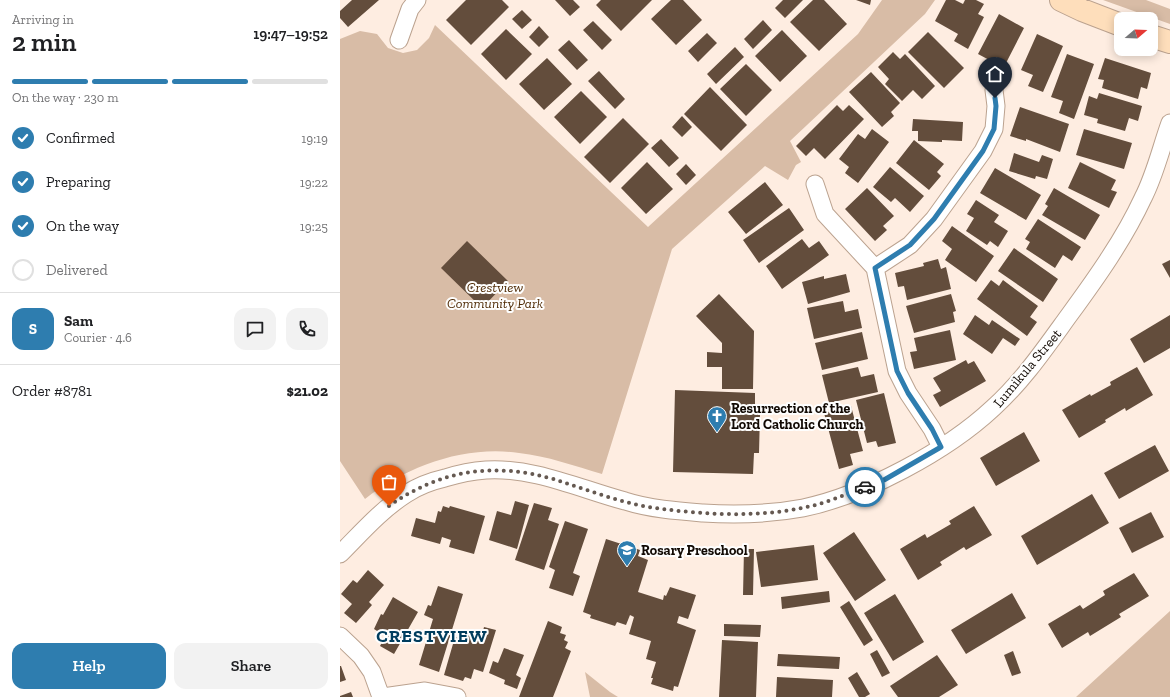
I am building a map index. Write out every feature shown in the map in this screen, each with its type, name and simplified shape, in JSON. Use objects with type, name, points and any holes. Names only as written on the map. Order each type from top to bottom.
[{"type":"street","points":[[398,40],[410,9],[417,0]]},
{"type":"street","points":[[1061,0],[1114,23]]},
{"type":"street","points":[[1158,38],[1170,42]]},
{"type":"street","points":[[875,268],[910,245],[934,219],[983,151],[994,129],[996,106],[994,90]]},
{"type":"street","name":"Lumikula Street","points":[[340,554],[389,506],[408,492],[432,481],[462,473],[488,469],[520,472],[551,479],[643,506],[705,513],[747,513],[802,508],[829,501],[884,480],[941,447],[974,425],[1014,387],[1041,354],[1113,253],[1145,195],[1170,124]]},
{"type":"street","points":[[815,184],[825,214],[875,268],[897,371],[908,393],[932,429],[941,447]]},
{"type":"street","points":[[340,636],[361,656],[372,672],[382,697],[426,691],[457,697]]},
{"type":"green space","name":"Crestview Community Park","points":[[882,0],[935,0],[925,14],[790,141],[801,162],[796,165],[788,180],[765,166],[672,249],[602,474],[529,454],[499,451],[478,452],[458,455],[418,468],[381,487],[365,499],[340,461],[340,39],[360,31],[377,34],[388,48],[403,53],[417,50],[429,38],[435,25],[648,227],[858,34]]},
{"type":"green space","points":[[1103,0],[1146,0],[1170,9],[1170,24],[1158,20],[1158,12],[1136,12]]},
{"type":"green space","points":[[1170,611],[1170,697],[1076,697]]},
{"type":"green space","points":[[585,672],[610,692],[618,697],[590,697]]},
{"type":"building","points":[[352,0],[379,0],[348,27],[340,18],[340,11]]},
{"type":"building","points":[[466,0],[502,0],[509,7],[471,45],[446,20]]},
{"type":"building","points":[[555,0],[573,0],[580,7],[570,16]]},
{"type":"building","points":[[601,0],[652,0],[621,31],[596,5]]},
{"type":"building","points":[[671,0],[683,0],[702,20],[676,45],[651,19]]},
{"type":"building","points":[[783,0],[803,0],[785,18],[775,8]]},
{"type":"building","points":[[813,0],[824,0],[847,24],[819,51],[790,22]]},
{"type":"building","points":[[856,0],[871,0],[870,5]]},
{"type":"building","points":[[946,0],[955,0],[963,4],[965,0],[976,0],[984,4],[978,14],[984,17],[968,49],[954,41],[958,34],[935,21]]},
{"type":"building","points":[[522,10],[532,20],[522,29],[512,19]]},
{"type":"building","points":[[999,14],[1024,28],[1006,63],[996,57],[993,62],[978,54]]},
{"type":"building","points":[[763,20],[772,30],[753,49],[744,39]]},
{"type":"building","points":[[593,21],[612,40],[602,50],[583,30]]},
{"type":"building","points":[[539,26],[549,37],[539,47],[529,37]]},
{"type":"building","points":[[506,29],[532,54],[506,80],[481,54]]},
{"type":"building","points":[[782,30],[807,56],[780,82],[755,56]]},
{"type":"building","points":[[928,32],[964,68],[944,88],[908,52]]},
{"type":"building","points":[[707,33],[717,43],[698,62],[688,51]]},
{"type":"building","points":[[1037,34],[1063,46],[1043,92],[1028,86],[1033,75],[1021,70]]},
{"type":"building","points":[[569,40],[588,60],[577,70],[558,50]]},
{"type":"building","points":[[735,47],[744,57],[716,84],[707,74]]},
{"type":"building","points":[[893,52],[900,59],[905,54],[935,86],[922,99],[913,90],[902,101],[885,84],[889,79],[878,67]]},
{"type":"building","points":[[1067,54],[1094,64],[1074,119],[1059,113],[1063,101],[1051,97]]},
{"type":"building","points":[[547,58],[572,84],[544,110],[519,84]]},
{"type":"building","points":[[1105,58],[1151,73],[1147,89],[1141,87],[1138,99],[1102,88],[1104,80],[1098,79]]},
{"type":"building","points":[[746,64],[772,90],[746,116],[720,89]]},
{"type":"building","points":[[599,71],[625,99],[615,109],[588,81]]},
{"type":"building","points":[[871,72],[900,103],[891,112],[894,116],[882,127],[849,92]]},
{"type":"building","points":[[710,87],[747,125],[721,151],[684,114]]},
{"type":"building","points":[[581,91],[607,117],[580,144],[554,117]]},
{"type":"building","points":[[1099,93],[1142,106],[1138,121],[1129,118],[1125,131],[1097,123],[1098,119],[1084,115],[1089,96],[1097,99]]},
{"type":"building","points":[[837,105],[843,111],[849,105],[864,119],[825,159],[814,148],[806,156],[796,146]]},
{"type":"building","points":[[1020,107],[1069,124],[1060,152],[1026,139],[1026,141],[1010,136]]},
{"type":"building","points":[[682,116],[692,127],[682,137],[672,127]]},
{"type":"building","points":[[623,118],[649,144],[610,183],[584,157]]},
{"type":"building","points":[[913,119],[963,122],[962,141],[918,141],[918,131],[912,131]]},
{"type":"building","points":[[872,129],[889,142],[858,183],[845,173],[849,167],[839,159],[858,134],[865,139]]},
{"type":"building","points":[[1084,129],[1132,143],[1124,169],[1076,155]]},
{"type":"building","points":[[661,139],[679,158],[669,167],[651,148]]},
{"type":"building","points":[[914,140],[944,164],[937,172],[941,176],[929,190],[896,163]]},
{"type":"building","points":[[1014,153],[1039,162],[1042,155],[1053,159],[1047,179],[1036,176],[1035,179],[1009,171]]},
{"type":"building","points":[[647,162],[673,189],[646,214],[621,188]]},
{"type":"building","points":[[1080,162],[1116,180],[1111,190],[1117,192],[1109,208],[1068,188]]},
{"type":"building","points":[[686,164],[696,175],[686,185],[676,174]]},
{"type":"building","points":[[890,167],[924,196],[910,212],[895,198],[891,202],[873,187]]},
{"type":"building","points":[[995,168],[1041,195],[1026,220],[980,193]]},
{"type":"building","points":[[765,182],[783,205],[746,234],[728,212]]},
{"type":"building","points":[[867,188],[894,216],[883,226],[887,230],[875,241],[845,209]]},
{"type":"building","points":[[1054,188],[1100,215],[1085,240],[1042,215],[1048,206],[1045,204]]},
{"type":"building","points":[[976,200],[999,215],[994,222],[1008,231],[998,247],[990,241],[987,245],[966,231],[974,218],[967,214]]},
{"type":"building","points":[[789,208],[804,230],[759,263],[743,240]]},
{"type":"building","points":[[1038,219],[1081,247],[1072,261],[1063,255],[1055,268],[1026,249],[1030,242],[1025,239]]},
{"type":"building","points":[[952,226],[994,256],[976,282],[945,260],[952,249],[942,241]]},
{"type":"building","points":[[802,239],[809,248],[819,241],[829,255],[782,289],[766,266]]},
{"type":"building","points":[[467,241],[508,281],[482,308],[441,268]]},
{"type":"building","points":[[1014,248],[1058,279],[1043,302],[998,271]]},
{"type":"building","points":[[938,259],[941,269],[946,267],[951,289],[907,300],[904,286],[898,287],[895,273],[924,266],[923,263]]},
{"type":"building","points":[[1170,260],[1170,278],[1162,264]]},
{"type":"building","points":[[846,274],[850,292],[808,304],[802,282],[824,276],[824,279]]},
{"type":"building","points":[[991,280],[999,286],[1003,280],[1038,306],[1030,317],[1037,322],[1027,336],[977,299]]},
{"type":"building","points":[[719,294],[754,331],[753,389],[722,389],[722,367],[707,367],[707,352],[722,353],[722,343],[696,316]]},
{"type":"building","points":[[951,294],[956,311],[953,312],[955,322],[914,333],[906,306]]},
{"type":"building","points":[[843,301],[845,312],[858,309],[862,328],[814,339],[807,308]]},
{"type":"building","points":[[975,315],[989,325],[992,320],[1020,339],[1015,346],[1003,338],[992,354],[963,334]]},
{"type":"building","points":[[1170,315],[1170,348],[1144,363],[1130,339]]},
{"type":"building","points":[[950,330],[956,360],[914,369],[910,352],[917,351],[914,338]]},
{"type":"building","points":[[862,332],[868,359],[822,370],[815,343]]},
{"type":"building","points":[[966,360],[968,364],[974,361],[986,381],[940,407],[933,395],[941,391],[933,378]]},
{"type":"building","points":[[858,367],[861,377],[874,374],[878,392],[829,403],[822,375]]},
{"type":"building","points":[[1137,367],[1153,395],[1126,411],[1125,408],[1105,420],[1106,422],[1079,438],[1062,410],[1090,394],[1091,396],[1111,385],[1110,382]]},
{"type":"building","name":"Resurrection of the Lord Catholic Church","points":[[675,390],[755,393],[755,414],[760,414],[759,453],[754,453],[753,474],[673,472]]},
{"type":"building","points":[[884,393],[896,443],[878,447],[876,441],[867,443],[856,400]]},
{"type":"building","points":[[851,406],[863,451],[850,454],[853,465],[839,469],[824,413]]},
{"type":"building","points":[[1024,432],[1040,461],[996,486],[980,458]]},
{"type":"building","points":[[1155,445],[1169,471],[1119,499],[1104,473]]},
{"type":"building","points":[[1092,494],[1109,523],[1037,565],[1021,536]]},
{"type":"building","points":[[515,501],[529,505],[517,549],[489,540],[497,511],[511,515]]},
{"type":"building","points":[[534,503],[552,508],[548,520],[559,524],[544,570],[515,560]]},
{"type":"building","points":[[443,506],[449,508],[450,506],[485,516],[474,554],[449,547],[451,540],[442,537],[440,544],[411,536],[416,518],[435,523],[438,511],[441,512]]},
{"type":"building","points":[[974,506],[992,535],[966,550],[964,547],[940,562],[942,565],[918,580],[900,549],[925,534],[927,538],[951,524],[949,521]]},
{"type":"building","points":[[1151,512],[1164,537],[1132,553],[1119,528]]},
{"type":"building","points":[[565,521],[588,529],[573,573],[580,576],[573,596],[549,588],[555,570],[549,567]]},
{"type":"building","points":[[854,532],[886,580],[855,601],[823,553]]},
{"type":"building","points":[[606,539],[640,550],[638,556],[648,560],[638,592],[663,600],[664,595],[666,596],[670,587],[696,595],[688,619],[679,616],[677,623],[696,630],[678,687],[674,686],[673,691],[651,684],[653,678],[651,678],[656,662],[646,659],[651,641],[629,634],[634,617],[630,615],[626,625],[617,622],[615,626],[590,618],[591,615],[583,612]]},
{"type":"building","points":[[814,545],[818,580],[761,587],[756,552]]},
{"type":"building","points":[[744,549],[754,549],[753,595],[743,595]]},
{"type":"building","points":[[368,570],[384,585],[369,602],[372,605],[356,623],[344,613],[352,604],[341,594],[353,580],[357,583]]},
{"type":"building","points":[[1134,573],[1149,596],[1119,614],[1121,617],[1090,636],[1088,632],[1062,648],[1048,624],[1080,605],[1083,609],[1105,595],[1103,591]]},
{"type":"building","points":[[438,586],[463,594],[439,672],[419,665],[433,619],[424,615],[428,605],[431,606]]},
{"type":"building","points":[[829,591],[830,602],[782,609],[781,597]]},
{"type":"building","points":[[1012,593],[1026,618],[966,654],[951,630]]},
{"type":"building","points":[[895,594],[924,642],[893,661],[864,613]]},
{"type":"building","points":[[393,597],[418,612],[394,654],[380,646],[385,636],[374,629],[381,614],[383,615]]},
{"type":"building","points":[[849,601],[873,640],[864,646],[840,607]]},
{"type":"building","points":[[548,621],[562,627],[560,633],[566,635],[564,640],[568,642],[565,648],[571,651],[553,697],[519,697]]},
{"type":"building","points":[[724,624],[761,625],[760,637],[724,636]]},
{"type":"building","points":[[484,627],[496,630],[483,672],[474,669],[471,679],[465,677],[463,681],[444,675],[455,637],[464,640],[466,631],[482,635]]},
{"type":"building","points":[[722,640],[758,642],[756,697],[719,697]]},
{"type":"building","points":[[504,648],[524,655],[516,675],[521,678],[517,689],[504,684],[505,680],[489,673],[493,661],[498,663]]},
{"type":"building","points":[[877,650],[890,673],[882,677],[870,654]]},
{"type":"building","points":[[1013,651],[1021,673],[1012,676],[1004,655]]},
{"type":"building","points":[[778,654],[840,657],[839,669],[777,666]]},
{"type":"building","points":[[937,655],[958,685],[939,697],[898,697],[890,686]]},
{"type":"building","points":[[340,666],[346,680],[340,682]]},
{"type":"building","points":[[857,672],[870,694],[865,697],[859,697],[848,678]]},
{"type":"building","points":[[777,677],[833,680],[832,697],[776,697]]},
{"type":"building","points":[[351,692],[353,697],[340,697],[340,696]]},
{"type":"way so far","points":[[389,506],[408,492],[432,481],[462,473],[488,469],[520,472],[551,479],[643,506],[705,513],[770,512],[802,508],[829,501],[865,487]]},
{"type":"place","name":"Resurrection of the Lord Catholic Church","points":[[717,433]]},
{"type":"place","name":"Rosary Preschool","points":[[627,567]]},
{"type":"district","name":"CRESTVIEW","points":[[432,636]]},
{"type":"route","points":[[865,487],[884,480],[941,447],[932,429],[908,393],[897,371],[875,268],[910,245],[934,219],[983,151],[994,129],[996,106],[995,98]]}]
